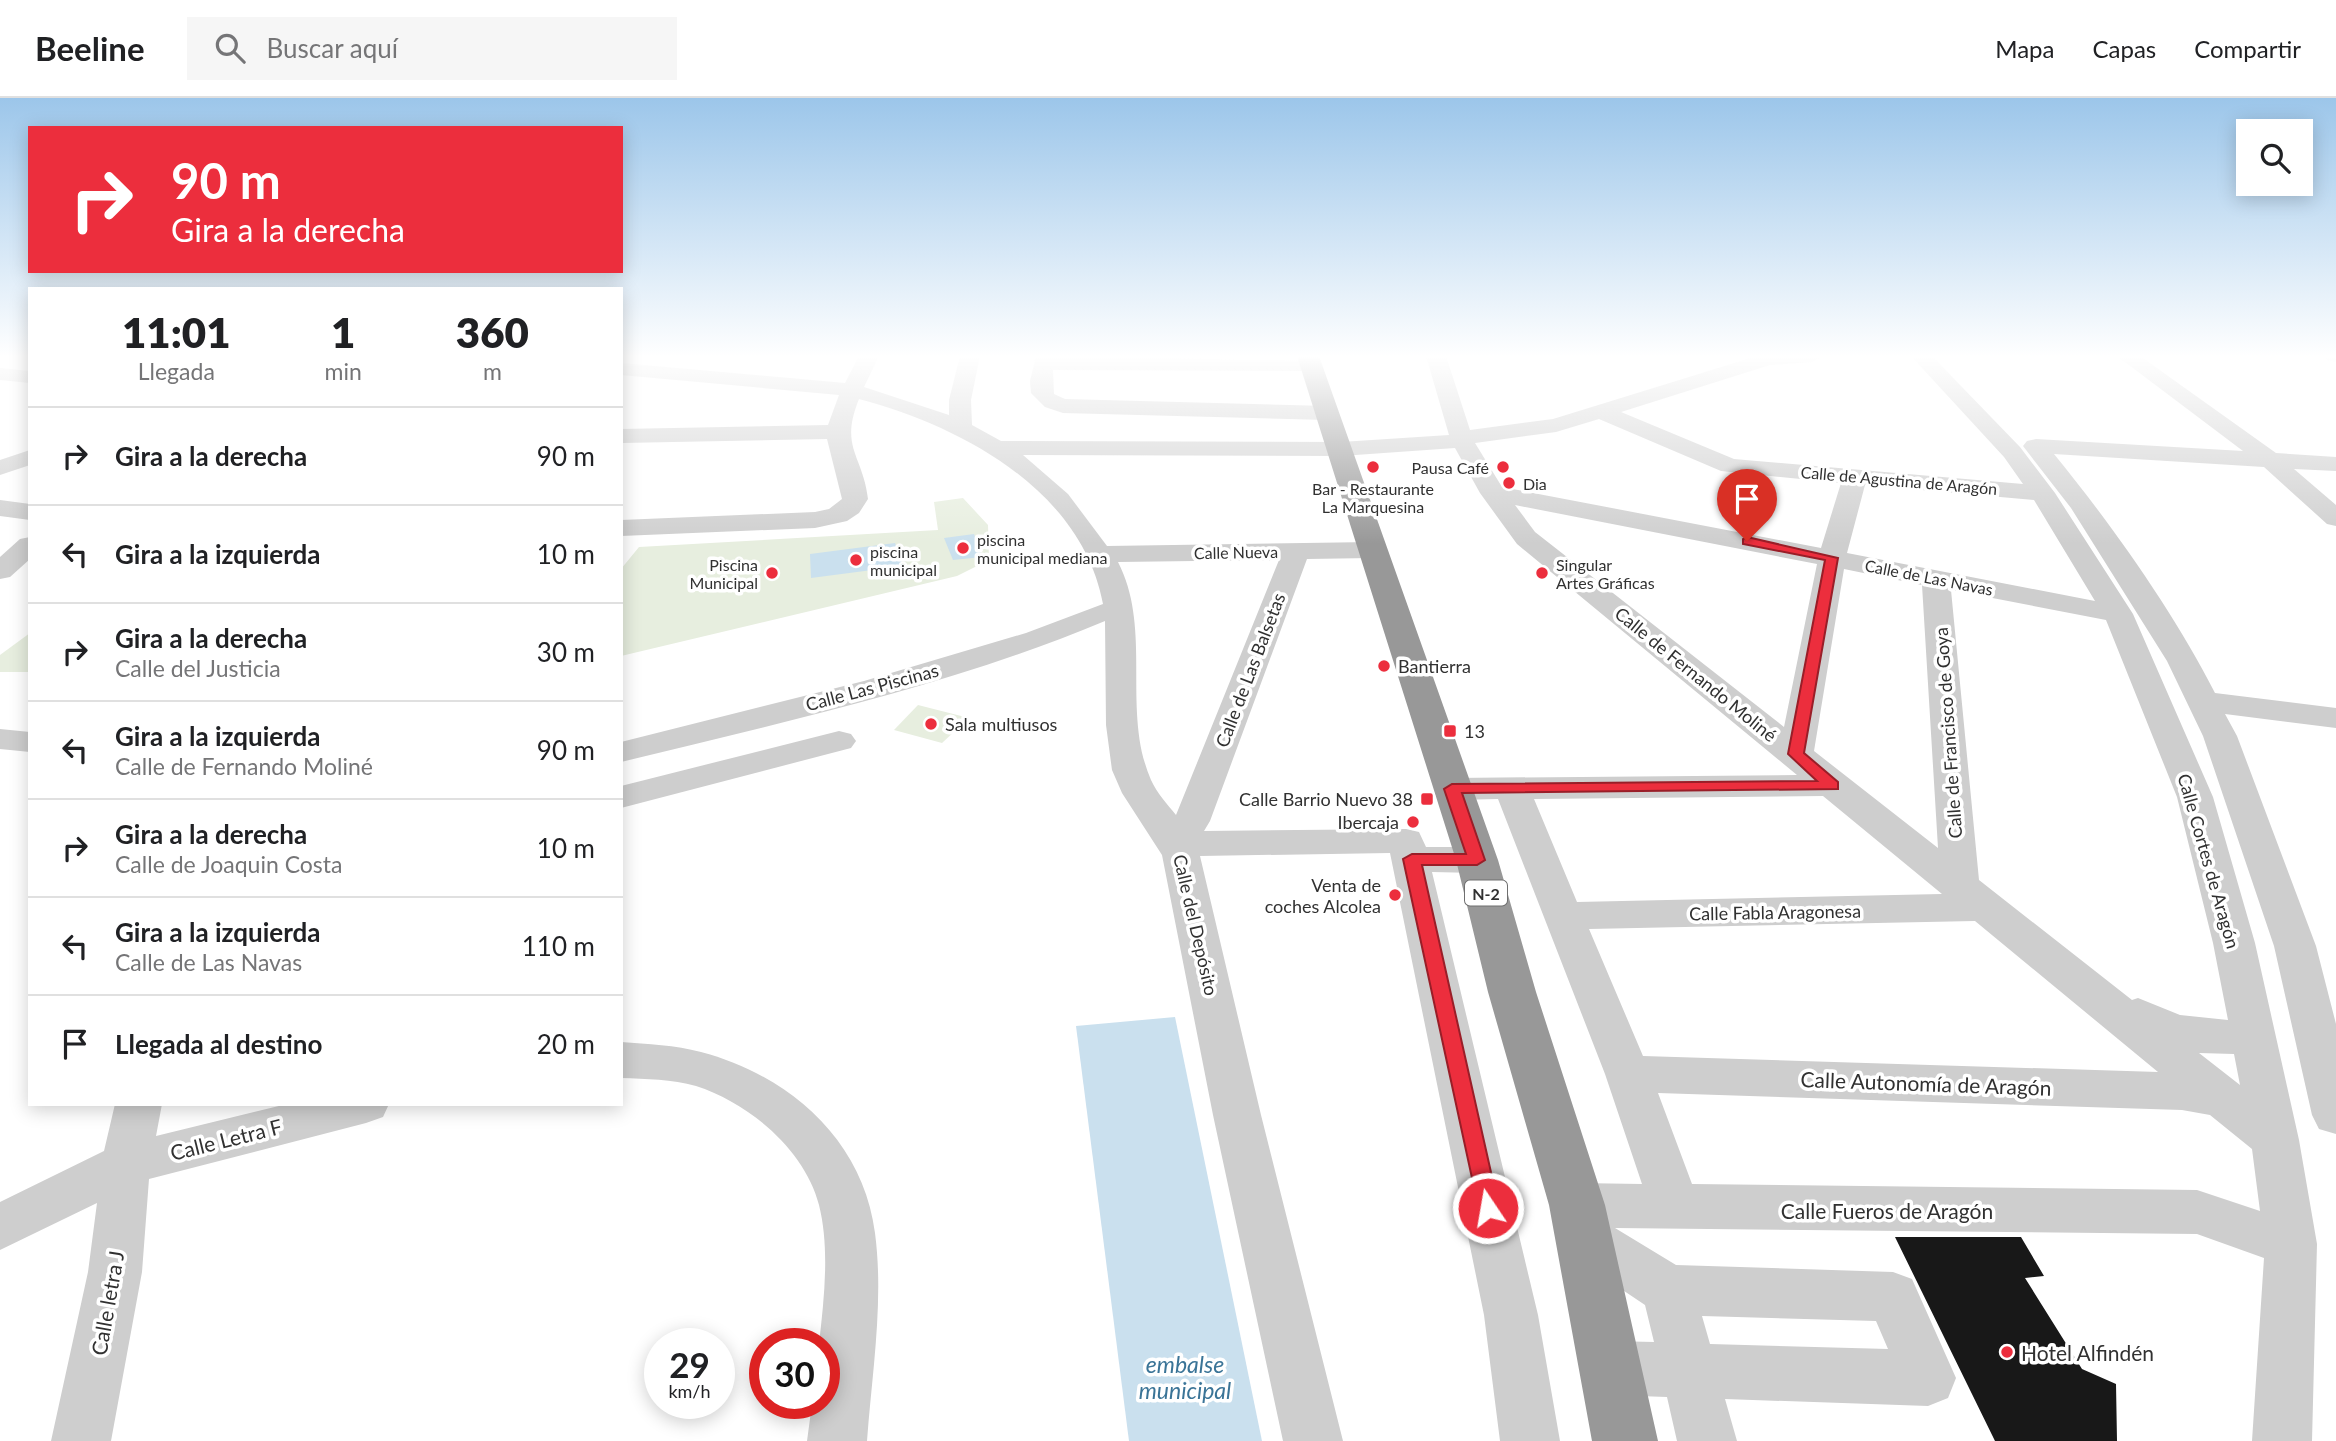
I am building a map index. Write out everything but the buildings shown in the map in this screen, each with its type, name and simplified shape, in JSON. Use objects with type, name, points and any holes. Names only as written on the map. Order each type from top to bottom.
[{"type":"highway","name":"N-2","points":[[1337,419],[1346,437],[1372,550],[1477,860],[1512,992],[1580,1220],[1625,1441]]},
{"type":"street","points":[[623,528],[815,520],[846,513],[854,504],[854,490],[838,432],[843,419]]},
{"type":"street","name":"Calle del Depósito","points":[[962,419],[1063,501],[1099,554],[1113,583],[1118,611],[1126,750],[1130,772],[1142,796],[1177,844],[1313,1441]]},
{"type":"street","points":[[1101,449],[1103,419]]},
{"type":"street","points":[[1220,419],[1346,437],[1464,443],[1575,419]]},
{"type":"street","name":"Calle de Fernando Moliné","points":[[1456,419],[1464,443],[1493,493],[1525,538],[2275,1140]]},
{"type":"street","name":"Calle de Agustina de Aragón","points":[[1617,419],[1730,466],[2042,493]]},
{"type":"street","name":"Calle Cortes de Aragón","points":[[1983,419],[2042,493],[2118,614],[2195,797],[2234,943],[2275,1140],[2291,1244],[2282,1441]]},
{"type":"street","points":[[2008,419],[2036,446],[2082,505],[2183,661],[2220,736],[2295,946],[2336,1115]]},
{"type":"street","points":[[2213,419],[2270,460],[2336,518]]},
{"type":"street","points":[[623,436],[838,432]]},
{"type":"street","points":[[999,449],[1101,449],[1346,437]]},
{"type":"street","points":[[2036,446],[2336,464]]},
{"type":"street","points":[[9,467],[28,458]]},
{"type":"street","points":[[1796,754],[1832,558],[1856,475]]},
{"type":"street","name":"Calle de Las Navas","points":[[1493,493],[2118,614]]},
{"type":"street","points":[[0,508],[28,512]]},
{"type":"street","points":[[0,571],[28,547]]},
{"type":"street","name":"Calle Nueva","points":[[1099,554],[1372,550]]},
{"type":"street","name":"Calle de Las Balsetas","points":[[1177,844],[1192,821],[1296,552]]},
{"type":"street","name":"Calle de Francisco de Goya","points":[[1936,578],[1973,897]]},
{"type":"street","name":"Calle Las Piscinas","points":[[623,751],[875,688],[1037,639],[1100,613],[1118,611]]},
{"type":"street","points":[[2203,701],[2336,718]]},
{"type":"street","points":[[0,739],[28,742]]},
{"type":"street","points":[[623,796],[839,741]]},
{"type":"street","points":[[1452,789],[1833,785]]},
{"type":"street","points":[[1511,788],[1628,1074],[1675,1208]]},
{"type":"street","points":[[1142,796],[1205,789]]},
{"type":"street","points":[[1177,844],[1406,842],[1412,859],[1511,1315],[1530,1441]]},
{"type":"street","points":[[1412,859],[1477,860]]},
{"type":"street","name":"Calle Fabla Aragonesa","points":[[1565,916],[1973,897]]},
{"type":"street","name":"Calle de Fernando Moliné","points":[[2092,991],[2145,1019],[2195,1037],[2222,1039],[2253,1034]]},
{"type":"street","points":[[623,1060],[710,1072],[756,1094],[790,1117],[821,1154],[839,1193],[849,1232],[848,1306],[837,1441]]},
{"type":"street","name":"Calle Autonomía de Aragón","points":[[1628,1074],[2182,1091],[2224,1099]]},
{"type":"street","name":"Calle letra J","points":[[81,1441],[115,1272],[126,1164],[139,1106]]},
{"type":"street","name":"Calle Letra F","points":[[0,1227],[126,1164],[358,1106]]},
{"type":"street","name":"Calle Fueros de Aragón","points":[[1580,1220],[1675,1208],[2197,1212],[2291,1244]]},
{"type":"street","points":[[1580,1220],[1668,1290],[1893,1297],[1928,1378],[1610,1368]]},
{"type":"street","points":[[1668,1290],[1707,1441]]},
{"type":"green space","points":[[963,498],[988,525],[989,560],[957,576],[623,656],[623,567],[639,547],[938,530],[934,502]]},
{"type":"green space","points":[[28,634],[28,672],[0,672],[0,655]]},
{"type":"green space","name":"Sala multiusos","points":[[918,705],[969,718],[942,743],[894,730]]},
{"type":"water","name":"piscina municipal mediana","points":[[974,534],[982,557],[953,560],[944,538]]},
{"type":"water","name":"piscina municipal","points":[[895,543],[903,566],[811,578],[810,554]]},
{"type":"water","name":"embalse municipal","points":[[1175,1017],[1262,1441],[1129,1441],[1076,1026]]},
{"type":"place","name":"Bar - Restaurante La Marquesina","points":[[1373,467]]},
{"type":"place","name":"Pausa Café","points":[[1503,467]]},
{"type":"place","name":"Dia","points":[[1509,483]]},
{"type":"place","name":"piscina municipal mediana","points":[[963,548]]},
{"type":"place","name":"piscina municipal","points":[[856,560]]},
{"type":"place","name":"Piscina Municipal","points":[[772,573]]},
{"type":"place","name":"Singular Artes Gráficas","points":[[1542,573]]},
{"type":"place","name":"Bantierra","points":[[1384,666]]},
{"type":"place","name":"Sala multiusos","points":[[931,724]]},
{"type":"place","name":"13","points":[[1450,731]]},
{"type":"place","name":"Calle Barrio Nuevo 38","points":[[1427,799]]},
{"type":"place","name":"Ibercaja","points":[[1413,822]]},
{"type":"place","name":"Venta de coches Alcolea","points":[[1395,895]]},
{"type":"place","name":"Hotel Alfindén","points":[[2007,1352]]},
{"type":"route","points":[[1488,1208],[1412,859],[1477,860],[1452,789],[1833,785],[1796,754],[1832,558],[1747,541]]}]
